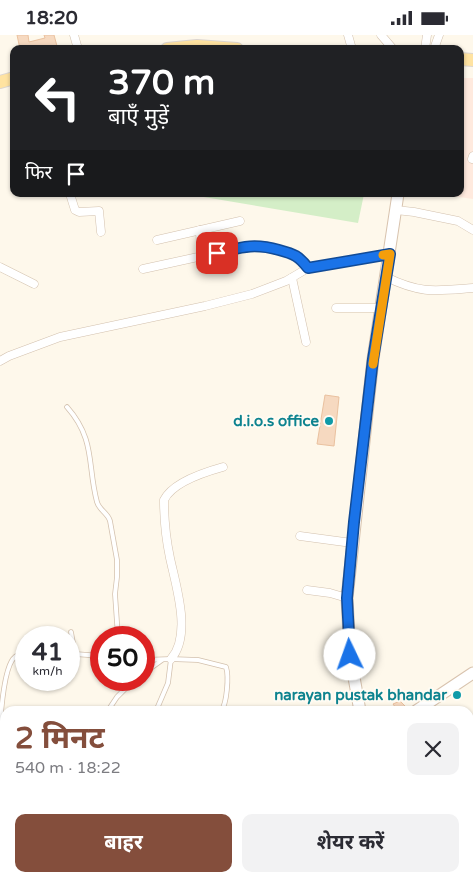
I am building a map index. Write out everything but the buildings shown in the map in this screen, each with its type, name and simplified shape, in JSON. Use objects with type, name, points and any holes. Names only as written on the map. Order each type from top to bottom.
[{"type":"main road","points":[[359,706],[350,655],[347,598],[373,359],[398,197]]},
{"type":"main road","points":[[424,706],[473,673]]},
{"type":"street","points":[[381,35],[389,45]]},
{"type":"street","points":[[71,197],[75,211],[100,211],[101,232]]},
{"type":"street","points":[[396,210],[458,221],[473,230]]},
{"type":"street","points":[[157,240],[240,221]]},
{"type":"street","points":[[200,230],[201,256]]},
{"type":"street","points":[[143,269],[258,245],[294,254],[308,268]]},
{"type":"street","points":[[0,361],[60,337],[252,294],[292,278],[308,268],[390,254]]},
{"type":"street","points":[[0,267],[34,284]]},
{"type":"street","points":[[386,277],[403,285],[424,291],[473,288]]},
{"type":"street","points":[[292,278],[306,343]]},
{"type":"street","points":[[336,308],[381,308]]},
{"type":"street","points":[[171,659],[179,648],[181,627],[179,598],[170,557],[164,500],[171,491],[185,482],[202,473],[223,467]]},
{"type":"street","points":[[300,536],[352,543]]},
{"type":"street","points":[[307,590],[330,593],[347,598]]},
{"type":"lane","points":[[68,407],[84,431],[89,447],[98,506],[109,517],[110,521],[117,560],[115,594],[117,626]]},
{"type":"lane","points":[[2,706],[5,681],[10,662],[15,657]]},
{"type":"lane","points":[[158,706],[170,676],[171,659]]},
{"type":"lane","points":[[155,660],[198,659],[226,667],[224,706]]},
{"type":"lane","points":[[155,665],[162,660]]},
{"type":"lane","points":[[112,706],[123,691]]},
{"type":"shaded area","points":[[464,78],[473,78],[473,199],[459,197],[464,197]]},
{"type":"green space","points":[[204,197],[363,197],[358,223]]},
{"type":"slow traffic","points":[[373,364],[390,254],[383,255]]},
{"type":"place","name":"d.i.o.s office","points":[[329,421]]},
{"type":"place","name":"narayan pustak bhandar","points":[[457,695]]},
{"type":"route","points":[[217,253],[258,245],[294,254],[308,268],[390,254],[373,359],[354,522],[347,598],[350,655]]}]
